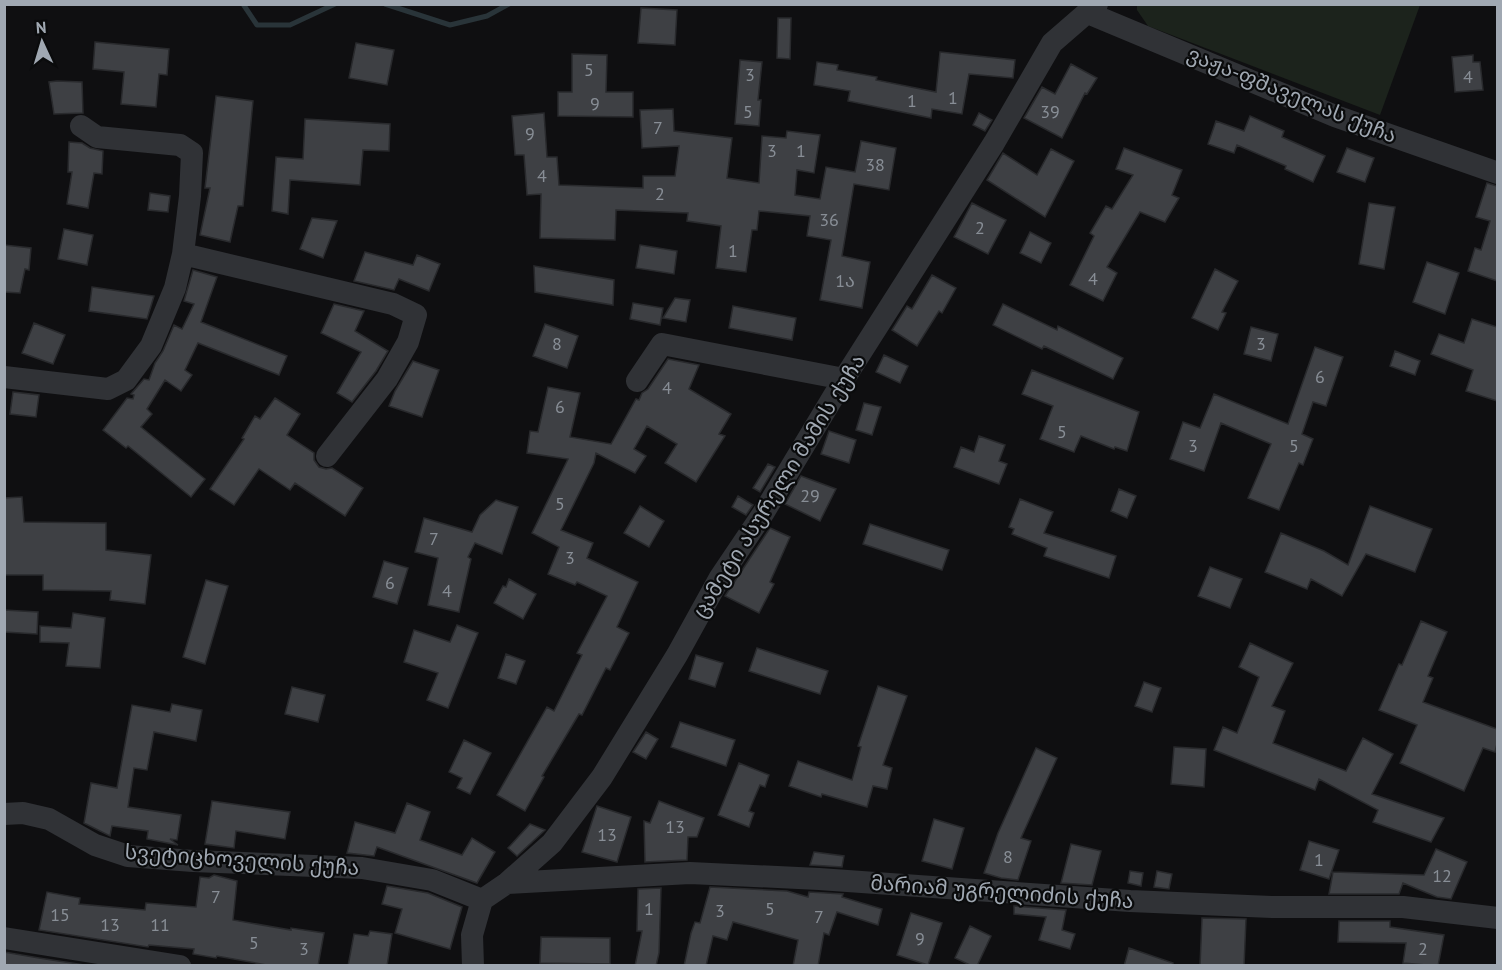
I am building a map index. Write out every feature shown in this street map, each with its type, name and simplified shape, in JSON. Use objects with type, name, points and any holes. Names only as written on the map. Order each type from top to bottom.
[{"type":"street","name":"ვაჟა-ფშაველას ქუჩა","points":[[1089,7],[1335,116],[1497,173]]},
{"type":"street","name":"ცამეტი ასურელი მამის ქუჩა","points":[[482,900],[507,883],[552,843],[602,777],[719,579],[764,512],[844,379],[994,143],[1052,43],[1089,7]]},
{"type":"street","points":[[4,377],[108,389],[126,380],[151,346],[175,288],[183,254],[190,196],[192,153],[180,145],[97,137],[81,126]]},
{"type":"street","points":[[183,254],[393,304],[416,315],[408,342],[387,379],[327,456]]},
{"type":"street","points":[[637,381],[662,344],[844,379]]},
{"type":"street","name":"სვეტიცხოველის ქუჩა","points":[[4,814],[23,813],[49,819],[95,845],[128,856],[362,868],[432,880],[482,900]]},
{"type":"street","name":"მარიამ უგრელიძის ქუჩა","points":[[507,883],[690,873],[819,879],[1130,901],[1272,907],[1403,908],[1497,918]]},
{"type":"street","points":[[473,966],[472,935],[482,900]]},
{"type":"street","points":[[4,938],[180,966]]},
{"type":"shaded area","points":[[1137,5],[1420,5],[1380,115],[1148,26],[1137,10]]},
{"type":"building","points":[[641,8],[677,10],[675,45],[638,43]]},
{"type":"building","points":[[778,18],[791,18],[790,59],[777,58]]},
{"type":"building","points":[[95,42],[169,49],[167,75],[159,74],[156,107],[121,104],[124,72],[93,69]]},
{"type":"building","points":[[356,43],[394,50],[387,85],[349,78]]},
{"type":"building","points":[[940,52],[1015,60],[1013,78],[969,74],[962,114],[932,109],[931,118],[848,101],[850,91],[814,85],[817,62],[838,65],[837,70],[877,77],[876,80],[936,92]]},
{"type":"building","points":[[572,54],[607,55],[606,92],[633,92],[633,117],[558,116],[558,92],[572,92]]},
{"type":"building","points":[[1473,55],[1473,62],[1480,62],[1483,90],[1455,92],[1452,57]]},
{"type":"building","points":[[740,60],[762,62],[758,100],[761,100],[759,126],[735,124]]},
{"type":"building","points":[[1071,64],[1097,78],[1087,94],[1085,93],[1062,138],[1024,118],[1042,87],[1055,94]]},
{"type":"building","points":[[49,82],[82,82],[83,113],[54,114]]},
{"type":"building","points":[[216,96],[253,101],[243,206],[238,206],[230,242],[200,235],[210,188],[205,188]]},
{"type":"building","points":[[673,109],[674,131],[732,138],[727,178],[759,183],[762,136],[786,138],[787,131],[820,135],[814,173],[797,170],[795,195],[820,199],[826,167],[855,172],[861,141],[896,148],[889,190],[854,184],[842,256],[870,262],[862,308],[820,300],[831,240],[807,236],[810,216],[759,211],[757,230],[752,230],[746,272],[716,268],[721,226],[687,221],[688,213],[616,210],[615,240],[540,238],[541,194],[527,195],[524,155],[515,155],[512,116],[544,113],[547,157],[557,157],[559,185],[643,188],[643,176],[675,176],[679,146],[642,148],[640,110]]},
{"type":"building","points":[[979,113],[992,120],[985,131],[973,125]]},
{"type":"building","points":[[1250,116],[1284,131],[1282,137],[1325,156],[1313,182],[1285,169],[1286,166],[1237,145],[1234,153],[1208,144],[1216,121],[1244,131]]},
{"type":"building","points":[[305,119],[390,124],[389,151],[363,150],[360,185],[290,180],[288,214],[272,211],[276,157],[303,159]]},
{"type":"building","points":[[69,142],[82,143],[90,148],[103,151],[102,174],[94,173],[88,208],[67,204],[72,172],[68,172]]},
{"type":"building","points":[[1124,148],[1182,170],[1172,195],[1179,198],[1165,222],[1140,212],[1107,267],[1117,273],[1103,301],[1070,285],[1094,236],[1090,233],[1106,206],[1112,209],[1133,175],[1116,169]]},
{"type":"building","points":[[1347,148],[1374,158],[1365,182],[1337,172]]},
{"type":"building","points":[[1051,149],[1074,161],[1045,217],[987,180],[1003,153],[1037,175]]},
{"type":"building","points":[[1487,183],[1497,186],[1497,281],[1468,271],[1475,248],[1481,250],[1490,221],[1476,217]]},
{"type":"building","points":[[150,193],[170,196],[168,212],[148,210]]},
{"type":"building","points":[[972,203],[1006,220],[988,254],[954,237]]},
{"type":"building","points":[[1369,203],[1395,207],[1384,269],[1359,264]]},
{"type":"building","points":[[312,218],[337,221],[323,258],[300,249]]},
{"type":"building","points":[[64,229],[93,235],[87,265],[58,259]]},
{"type":"building","points":[[1030,232],[1051,243],[1041,263],[1020,253]]},
{"type":"building","points":[[4,245],[31,248],[29,270],[25,269],[20,293],[4,292]]},
{"type":"building","points":[[640,245],[677,251],[674,274],[636,268]]},
{"type":"building","points":[[365,252],[413,265],[417,255],[440,264],[429,291],[399,279],[394,290],[354,281]]},
{"type":"building","points":[[1427,262],[1459,273],[1445,314],[1413,302]]},
{"type":"building","points":[[534,266],[614,280],[613,305],[535,292]]},
{"type":"building","points":[[1215,269],[1238,281],[1222,312],[1226,313],[1218,330],[1192,318]]},
{"type":"building","points":[[193,270],[217,277],[201,322],[287,356],[279,375],[198,343],[185,370],[192,375],[181,391],[165,380],[147,409],[152,414],[141,427],[205,479],[191,497],[128,446],[126,448],[103,430],[127,398],[133,399],[134,395],[131,394],[144,379],[149,380],[174,325],[182,329],[194,304],[184,301]]},
{"type":"building","points":[[932,275],[956,288],[942,313],[939,311],[917,346],[892,330],[907,306],[912,309]]},
{"type":"building","points":[[92,287],[154,296],[147,319],[89,311]]},
{"type":"building","points":[[675,298],[690,300],[686,322],[663,318]]},
{"type":"building","points":[[633,303],[663,308],[660,325],[630,319]]},
{"type":"building","points":[[334,304],[364,311],[355,331],[388,351],[352,402],[337,393],[361,352],[321,333]]},
{"type":"building","points":[[1003,304],[1057,330],[1058,326],[1123,358],[1113,379],[993,325]]},
{"type":"building","points":[[733,306],[796,318],[792,340],[729,328]]},
{"type":"building","points":[[1472,319],[1497,327],[1497,401],[1466,391],[1473,370],[1431,354],[1439,334],[1464,343]]},
{"type":"building","points":[[34,323],[65,335],[53,364],[22,353]]},
{"type":"building","points":[[545,324],[578,336],[567,368],[533,356]]},
{"type":"building","points":[[1251,327],[1278,334],[1271,361],[1244,354]]},
{"type":"building","points":[[1315,347],[1343,357],[1326,406],[1313,402],[1302,434],[1313,439],[1303,465],[1299,463],[1279,510],[1248,498],[1271,444],[1221,423],[1204,471],[1170,459],[1183,422],[1200,428],[1214,394],[1288,424]]},
{"type":"building","points":[[1395,351],[1420,361],[1415,375],[1390,366]]},
{"type":"building","points":[[884,355],[908,366],[900,383],[876,372]]},
{"type":"building","points":[[668,359],[699,365],[689,389],[731,414],[719,434],[725,436],[696,482],[665,463],[677,444],[647,426],[634,449],[646,456],[635,473],[596,453],[594,463],[561,530],[593,543],[587,558],[638,582],[617,627],[629,633],[610,670],[606,668],[582,715],[579,714],[542,776],[544,777],[525,811],[497,795],[547,707],[554,711],[582,655],[577,653],[607,596],[577,582],[575,585],[548,574],[559,547],[532,533],[568,459],[527,453],[530,431],[538,432],[548,387],[580,393],[570,437],[611,444],[636,399],[639,400],[642,393],[648,389]]},
{"type":"building","points":[[413,361],[439,370],[422,417],[389,406]]},
{"type":"building","points":[[1032,370],[1139,412],[1127,451],[1115,447],[1114,449],[1081,436],[1074,452],[1040,439],[1053,406],[1022,394]]},
{"type":"building","points":[[13,392],[39,395],[36,417],[10,414]]},
{"type":"building","points":[[275,398],[300,414],[287,435],[314,453],[314,460],[319,467],[332,468],[363,488],[345,516],[295,483],[290,490],[259,469],[234,505],[210,489],[244,439],[242,438],[255,416],[260,419]]},
{"type":"building","points":[[864,403],[881,407],[872,435],[856,430]]},
{"type":"building","points":[[829,431],[856,440],[849,463],[821,454]]},
{"type":"building","points":[[979,436],[1005,445],[999,461],[1007,464],[999,484],[954,467],[961,447],[974,452]]},
{"type":"building","points":[[768,464],[775,467],[760,492],[753,488]]},
{"type":"building","points":[[801,476],[836,489],[820,521],[785,504]]},
{"type":"building","points":[[1119,489],[1136,496],[1127,518],[1111,511]]},
{"type":"building","points":[[738,496],[753,505],[746,515],[732,507]]},
{"type":"building","points":[[22,497],[24,522],[106,523],[106,550],[151,555],[145,604],[110,600],[111,591],[43,590],[43,575],[4,575],[4,498]]},
{"type":"building","points":[[1020,499],[1053,512],[1044,533],[1116,556],[1109,578],[1044,556],[1047,548],[1012,534],[1014,529],[1009,527]]},
{"type":"building","points":[[496,500],[518,507],[502,554],[475,543],[468,557],[471,559],[459,612],[428,605],[438,558],[415,552],[424,518],[472,532],[480,515]]},
{"type":"building","points":[[640,506],[664,521],[649,547],[624,533]]},
{"type":"building","points":[[1370,506],[1432,529],[1415,572],[1366,554],[1342,596],[1311,579],[1307,589],[1265,572],[1281,533],[1324,551],[1348,565]]},
{"type":"building","points":[[870,524],[949,550],[942,570],[863,544]]},
{"type":"building","points":[[770,528],[790,537],[770,582],[774,584],[759,613],[725,596]]},
{"type":"building","points":[[384,561],[408,568],[397,604],[373,597]]},
{"type":"building","points":[[1210,567],[1242,579],[1230,608],[1198,596]]},
{"type":"building","points":[[509,579],[536,594],[523,619],[494,603]]},
{"type":"building","points":[[206,580],[228,586],[205,664],[183,657]]},
{"type":"building","points":[[4,610],[38,612],[37,634],[4,632]]},
{"type":"building","points":[[73,613],[105,618],[100,668],[66,666],[69,643],[40,642],[40,626],[71,628]]},
{"type":"building","points":[[1421,621],[1447,632],[1428,676],[1433,678],[1423,702],[1497,729],[1495,752],[1483,748],[1464,791],[1400,763],[1417,725],[1379,710]]},
{"type":"building","points":[[457,625],[478,633],[448,708],[427,700],[438,673],[404,662],[414,630],[450,642]]},
{"type":"building","points":[[1250,643],[1293,663],[1272,706],[1285,711],[1273,743],[1346,771],[1363,738],[1393,754],[1372,794],[1444,818],[1431,842],[1373,822],[1378,810],[1319,779],[1315,790],[1214,750],[1223,727],[1237,733],[1259,677],[1239,667]]},
{"type":"building","points":[[757,648],[828,671],[820,694],[749,671]]},
{"type":"building","points":[[506,654],[525,661],[516,684],[498,678]]},
{"type":"building","points":[[696,655],[723,663],[715,687],[689,679]]},
{"type":"building","points":[[1144,682],[1161,688],[1152,712],[1135,706]]},
{"type":"building","points":[[878,686],[907,696],[883,765],[892,768],[887,789],[873,786],[867,807],[822,794],[821,797],[789,786],[798,761],[852,780],[861,747],[858,746]]},
{"type":"building","points":[[292,687],[325,695],[318,722],[285,714]]},
{"type":"building","points":[[172,704],[202,710],[196,741],[154,732],[147,770],[134,768],[128,807],[181,815],[177,840],[170,839],[178,845],[147,839],[148,831],[112,826],[110,836],[84,823],[91,783],[117,788],[132,705],[170,712]]},
{"type":"building","points":[[680,722],[735,740],[726,766],[671,747]]},
{"type":"building","points":[[646,732],[658,739],[646,759],[633,752]]},
{"type":"building","points":[[464,740],[491,753],[470,794],[457,788],[462,778],[449,772]]},
{"type":"building","points":[[1174,747],[1206,749],[1204,787],[1171,784]]},
{"type":"building","points":[[1036,748],[1057,758],[1021,838],[1031,841],[1018,880],[984,873],[998,833]]},
{"type":"building","points":[[739,763],[769,775],[765,787],[760,785],[749,811],[754,813],[749,827],[718,815]]},
{"type":"building","points":[[212,801],[290,812],[285,839],[236,831],[234,848],[205,844]]},
{"type":"building","points":[[659,801],[704,818],[697,837],[688,837],[687,860],[645,862],[644,821],[650,823]]},
{"type":"building","points":[[407,803],[430,812],[420,840],[462,855],[472,838],[495,852],[477,883],[377,847],[374,856],[347,853],[355,822],[395,833]]},
{"type":"building","points":[[597,806],[631,817],[617,862],[582,852]]},
{"type":"building","points":[[934,819],[964,828],[952,869],[922,861]]},
{"type":"building","points":[[530,824],[545,830],[517,856],[508,848]]},
{"type":"building","points":[[1309,841],[1339,850],[1329,879],[1300,870]]},
{"type":"building","points":[[1071,844],[1101,851],[1092,885],[1061,883]]},
{"type":"building","points":[[1436,849],[1467,862],[1451,899],[1437,897],[1403,883],[1399,894],[1329,894],[1333,872],[1424,875]]},
{"type":"building","points":[[814,852],[844,856],[842,867],[810,865]]},
{"type":"building","points":[[1130,871],[1143,873],[1141,886],[1128,883]]},
{"type":"building","points":[[1157,871],[1172,874],[1169,889],[1154,887]]},
{"type":"building","points":[[214,875],[237,881],[233,920],[324,933],[318,966],[272,966],[193,954],[194,949],[149,945],[148,947],[39,930],[47,892],[80,898],[79,904],[145,910],[146,903],[196,907],[200,877],[209,878]]},
{"type":"building","points":[[387,886],[428,893],[462,907],[450,949],[395,933],[402,909],[382,904]]},
{"type":"building","points":[[710,887],[787,891],[808,897],[809,892],[843,894],[842,897],[882,909],[878,925],[837,912],[829,935],[824,933],[818,966],[793,966],[798,940],[733,922],[727,940],[713,936],[706,966],[684,966],[691,933],[695,922],[700,923]]},
{"type":"building","points":[[661,888],[659,953],[656,966],[635,966],[642,931],[637,931],[638,889]]},
{"type":"building","points":[[1014,906],[1066,910],[1062,930],[1075,934],[1070,949],[1039,940],[1046,917],[1014,914]]},
{"type":"building","points":[[911,913],[942,923],[928,965],[897,955]]},
{"type":"building","points":[[1202,918],[1246,919],[1244,966],[1200,966]]},
{"type":"building","points":[[1339,921],[1390,921],[1390,927],[1444,935],[1438,966],[1403,963],[1406,943],[1338,942]]},
{"type":"building","points":[[970,926],[991,936],[977,966],[955,958]]},
{"type":"building","points":[[370,931],[392,934],[387,966],[348,966],[354,934],[368,936]]},
{"type":"building","points":[[541,937],[610,938],[610,964],[540,963]]},
{"type":"building","points":[[1129,948],[1173,963],[1173,966],[1124,966]]},
{"type":"building","points":[[4,952],[39,958],[91,966],[4,966]]},
{"type":"waterway","points":[[243,4],[257,25],[290,25],[335,4]]},
{"type":"waterway","points":[[385,4],[450,25],[487,16],[509,4]]}]
